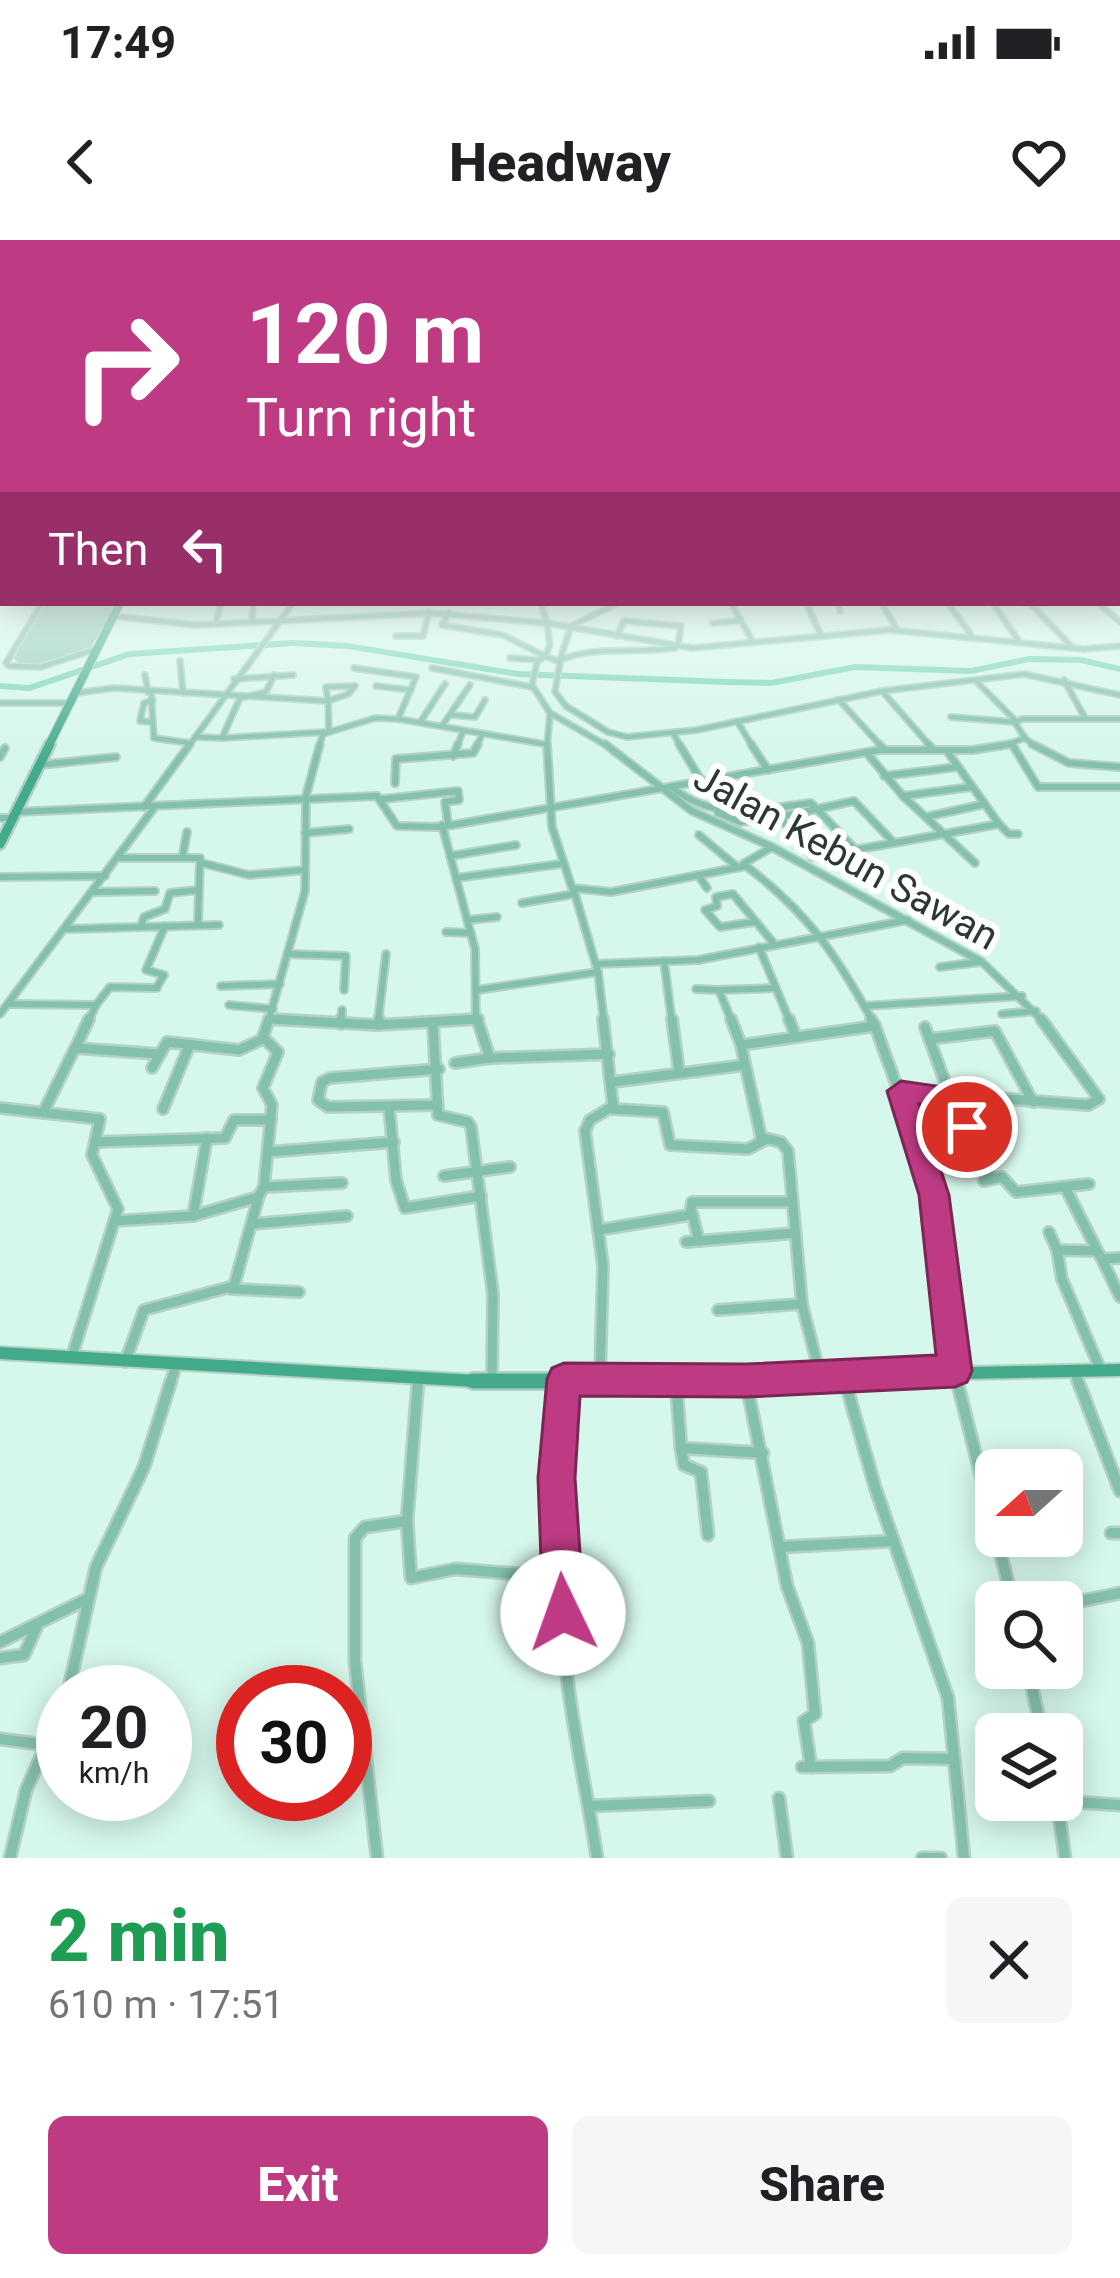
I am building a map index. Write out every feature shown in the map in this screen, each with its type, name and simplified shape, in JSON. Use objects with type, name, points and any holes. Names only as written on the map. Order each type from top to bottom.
[{"type":"street","points":[[37,612],[3,664],[40,667],[96,650]]},
{"type":"street","points":[[0,844],[115,612]]},
{"type":"street","points":[[215,625],[219,612]]},
{"type":"street","points":[[252,622],[253,612]]},
{"type":"street","points":[[144,807],[287,612]]},
{"type":"street","points":[[341,612],[342,616]]},
{"type":"street","points":[[113,616],[215,625],[374,612]]},
{"type":"street","points":[[425,612],[571,626],[681,646]]},
{"type":"street","points":[[396,636],[422,637],[429,612]]},
{"type":"street","points":[[544,612],[550,645],[539,661],[533,688],[550,713],[594,735],[692,804],[740,822],[856,802],[894,843]]},
{"type":"street","points":[[601,612],[571,626],[555,690],[566,706],[614,735],[674,733],[882,691],[1034,673],[1120,695]]},
{"type":"street","points":[[735,612],[753,642]]},
{"type":"street","points":[[810,612],[820,633]]},
{"type":"street","points":[[887,612],[897,630]]},
{"type":"street","points":[[954,612],[972,636]]},
{"type":"street","points":[[999,612],[1018,640]]},
{"type":"street","points":[[1043,612],[1074,649]]},
{"type":"street","points":[[442,625],[449,613]]},
{"type":"street","points":[[617,636],[624,621],[678,626],[682,627],[681,646]]},
{"type":"street","points":[[713,623],[741,621]]},
{"type":"street","points":[[427,624],[503,635],[539,661]]},
{"type":"street","points":[[510,658],[560,662],[587,649],[634,654],[820,633],[897,630],[1074,649],[1120,646]]},
{"type":"street","points":[[180,661],[183,693]]},
{"type":"street","points":[[354,668],[411,674],[417,680],[398,718]]},
{"type":"street","points":[[432,668],[555,690]]},
{"type":"street","points":[[145,675],[154,739],[327,731],[378,718],[398,718],[544,744]]},
{"type":"street","points":[[222,738],[242,698],[247,693],[266,692],[274,675]]},
{"type":"street","points":[[234,679],[293,675]]},
{"type":"street","points":[[1064,680],[1085,718]]},
{"type":"street","points":[[977,682],[1016,721],[1025,738],[1072,766],[1120,767]]},
{"type":"street","points":[[421,721],[445,684]]},
{"type":"street","points":[[442,726],[470,685]]},
{"type":"street","points":[[0,703],[74,698],[114,688],[151,695],[327,702],[352,693],[355,686],[327,686],[327,702],[327,731],[316,748],[306,796],[305,891],[263,1039],[239,1050],[167,1042],[152,1068]]},
{"type":"street","points":[[376,686],[411,690]]},
{"type":"street","points":[[882,691],[932,748]]},
{"type":"street","points":[[1110,692],[1120,707]]},
{"type":"street","points":[[451,715],[475,717],[485,700]]},
{"type":"street","points":[[838,700],[884,749]]},
{"type":"street","points":[[850,712],[868,710]]},
{"type":"street","points":[[550,713],[544,744],[551,810],[560,863],[597,968],[613,1082],[610,1109]]},
{"type":"street","points":[[951,717],[1120,719]]},
{"type":"street","points":[[737,721],[768,770]]},
{"type":"street","points":[[453,756],[463,731]]},
{"type":"street","points":[[674,733],[702,782]]},
{"type":"street","points":[[395,783],[396,759],[475,752],[482,735]]},
{"type":"street","points":[[383,799],[397,826],[445,825],[884,749],[946,750],[1012,744],[1025,738]]},
{"type":"street","points":[[1012,744],[1038,787],[1120,787]]},
{"type":"street","points":[[0,757],[5,748]]},
{"type":"street","points":[[946,750],[999,824],[1008,833],[1018,834]]},
{"type":"street","points":[[866,752],[903,796],[975,863]]},
{"type":"street","points":[[40,765],[116,757]]},
{"type":"street","points":[[884,776],[958,767]]},
{"type":"street","points":[[903,796],[972,787]]},
{"type":"street","name":"Jalan Kebun Sawan","points":[[668,790],[692,812],[773,845],[982,962],[1036,1011],[1099,1099],[1088,1105],[901,1091]]},
{"type":"street","points":[[0,818],[306,796],[383,799],[456,791],[463,800],[444,800],[445,825],[471,932],[478,1022],[490,1058]]},
{"type":"street","points":[[718,812],[809,803],[854,849]]},
{"type":"street","points":[[928,817],[985,804]]},
{"type":"street","points":[[0,1013],[154,807]]},
{"type":"street","points":[[780,817],[812,856],[999,824]]},
{"type":"street","points":[[305,833],[349,829]]},
{"type":"street","points":[[183,854],[187,832]]},
{"type":"street","points":[[699,835],[802,908],[828,938],[875,1026],[934,1195],[955,1371],[975,1451]]},
{"type":"street","points":[[522,903],[739,866],[797,837]]},
{"type":"street","points":[[450,856],[517,845]]},
{"type":"street","points":[[119,858],[198,856],[202,863],[198,924]]},
{"type":"street","points":[[202,863],[249,875],[305,870]]},
{"type":"street","points":[[456,878],[560,863]]},
{"type":"street","points":[[698,874],[707,888]]},
{"type":"street","points":[[0,877],[105,876]]},
{"type":"street","points":[[141,926],[144,917],[165,909],[168,892],[198,890]]},
{"type":"street","points":[[93,892],[155,892]]},
{"type":"street","points":[[754,922],[720,927],[705,910],[717,906],[716,897],[733,894],[775,945]]},
{"type":"street","points":[[467,920],[497,917]]},
{"type":"street","points":[[477,990],[597,968],[828,938],[908,920]]},
{"type":"street","points":[[43,1113],[96,1005],[110,987],[159,988],[164,975],[146,970],[165,925]]},
{"type":"street","points":[[64,929],[220,925]]},
{"type":"street","points":[[446,932],[471,932]]},
{"type":"street","points":[[759,947],[796,1037]]},
{"type":"street","points":[[287,953],[346,956],[344,991]]},
{"type":"street","points":[[378,1025],[386,954]]},
{"type":"street","points":[[664,961],[679,1072]]},
{"type":"street","points":[[940,967],[982,962]]},
{"type":"street","points":[[221,986],[280,983]]},
{"type":"street","points":[[696,989],[775,988]]},
{"type":"street","points":[[719,990],[741,1045],[760,1135],[765,1140]]},
{"type":"street","points":[[864,1006],[1022,996]]},
{"type":"street","points":[[7,1004],[96,1005]]},
{"type":"street","points":[[229,1005],[341,1024],[478,1022]]},
{"type":"street","points":[[341,1024],[342,1010]]},
{"type":"street","points":[[1002,1014],[1036,1011]]},
{"type":"street","points":[[433,1025],[440,1118],[470,1124],[478,1171],[493,1294],[492,1382]]},
{"type":"street","points":[[741,1045],[875,1026]]},
{"type":"street","points":[[925,1027],[959,1124],[968,1128],[987,1179],[1003,1178],[1016,1192],[1089,1184]]},
{"type":"street","points":[[929,1039],[995,1031],[1033,1102]]},
{"type":"street","points":[[230,1289],[237,1280],[268,1152],[272,1102],[263,1091],[278,1052],[263,1039]]},
{"type":"street","points":[[163,1109],[190,1044]]},
{"type":"street","points":[[75,1048],[158,1054]]},
{"type":"street","points":[[455,1063],[609,1054]]},
{"type":"street","points":[[613,1082],[745,1065]]},
{"type":"street","points":[[438,1105],[324,1106],[318,1100],[322,1082],[334,1077],[439,1070]]},
{"type":"street","points":[[389,1107],[392,1177],[405,1208],[481,1196]]},
{"type":"street","points":[[0,1108],[96,1116],[100,1121],[93,1160],[118,1203],[72,1356]]},
{"type":"street","points":[[601,1378],[604,1287],[585,1131],[590,1120],[610,1109],[663,1112],[670,1145],[748,1150],[765,1140],[779,1140],[786,1148],[802,1304],[820,1376]]},
{"type":"street","points":[[95,1142],[226,1138],[233,1120],[271,1120]]},
{"type":"street","points":[[193,1216],[208,1138]]},
{"type":"street","points":[[268,1152],[394,1142]]},
{"type":"street","points":[[444,1175],[510,1167]]},
{"type":"street","points":[[114,1221],[193,1216],[261,1192],[342,1183]]},
{"type":"street","points":[[1065,1187],[1120,1297]]},
{"type":"street","points":[[699,1241],[694,1201],[792,1202]]},
{"type":"street","points":[[598,1230],[692,1214]]},
{"type":"street","points":[[252,1224],[346,1216]]},
{"type":"street","points":[[1049,1232],[1065,1276],[1062,1279],[1102,1371]]},
{"type":"street","points":[[686,1242],[794,1233]]},
{"type":"street","points":[[1057,1250],[1120,1258]]},
{"type":"street","points":[[124,1361],[144,1310],[230,1289],[299,1292]]},
{"type":"street","points":[[718,1310],[802,1304]]},
{"type":"street","points":[[0,1353],[492,1382],[1120,1370]]},
{"type":"street","points":[[74,1665],[104,1547],[144,1467],[176,1366]]},
{"type":"street","points":[[1075,1373],[1120,1491]]},
{"type":"street","points":[[844,1376],[893,1541],[948,1698],[964,1858]]},
{"type":"street","points":[[418,1378],[407,1521],[410,1578],[455,1569],[561,1577]]},
{"type":"street","points":[[564,1379],[557,1478],[561,1577],[573,1722],[597,1858]]},
{"type":"street","points":[[676,1380],[683,1466],[700,1470],[708,1534]]},
{"type":"street","points":[[746,1380],[780,1547],[810,1662],[815,1714],[805,1716],[804,1721],[806,1767],[890,1766],[903,1758],[954,1759]]},
{"type":"street","points":[[681,1448],[763,1453]]},
{"type":"street","points":[[377,1858],[355,1661],[355,1538],[364,1527],[407,1521]]},
{"type":"street","points":[[780,1547],[893,1541]]},
{"type":"street","points":[[1083,1601],[1120,1593]]},
{"type":"street","points":[[0,1642],[87,1599]]},
{"type":"street","points":[[0,1658],[24,1655],[38,1625]]},
{"type":"street","points":[[0,1739],[36,1744]]},
{"type":"street","points":[[10,1858],[26,1790],[36,1769]]},
{"type":"street","points":[[779,1798],[787,1858]]},
{"type":"street","points":[[590,1806],[709,1802]]},
{"type":"street","points":[[1083,1802],[1120,1804]]},
{"type":"street","points":[[1060,1821],[1065,1858]]},
{"type":"street","points":[[922,1858],[941,1858]]},
{"type":"green space","points":[[40,612],[112,612],[88,652],[22,668],[14,658]]},
{"type":"waterway","points":[[0,686],[30,688],[129,654],[293,643],[348,646],[518,674],[727,682],[771,683],[855,667],[971,671],[1029,659],[1081,660],[1120,669]]},
{"type":"route","points":[[563,1613],[557,1478],[564,1379],[746,1380],[955,1371],[934,1195],[901,1091],[946,1096],[959,1124],[967,1127]]}]
